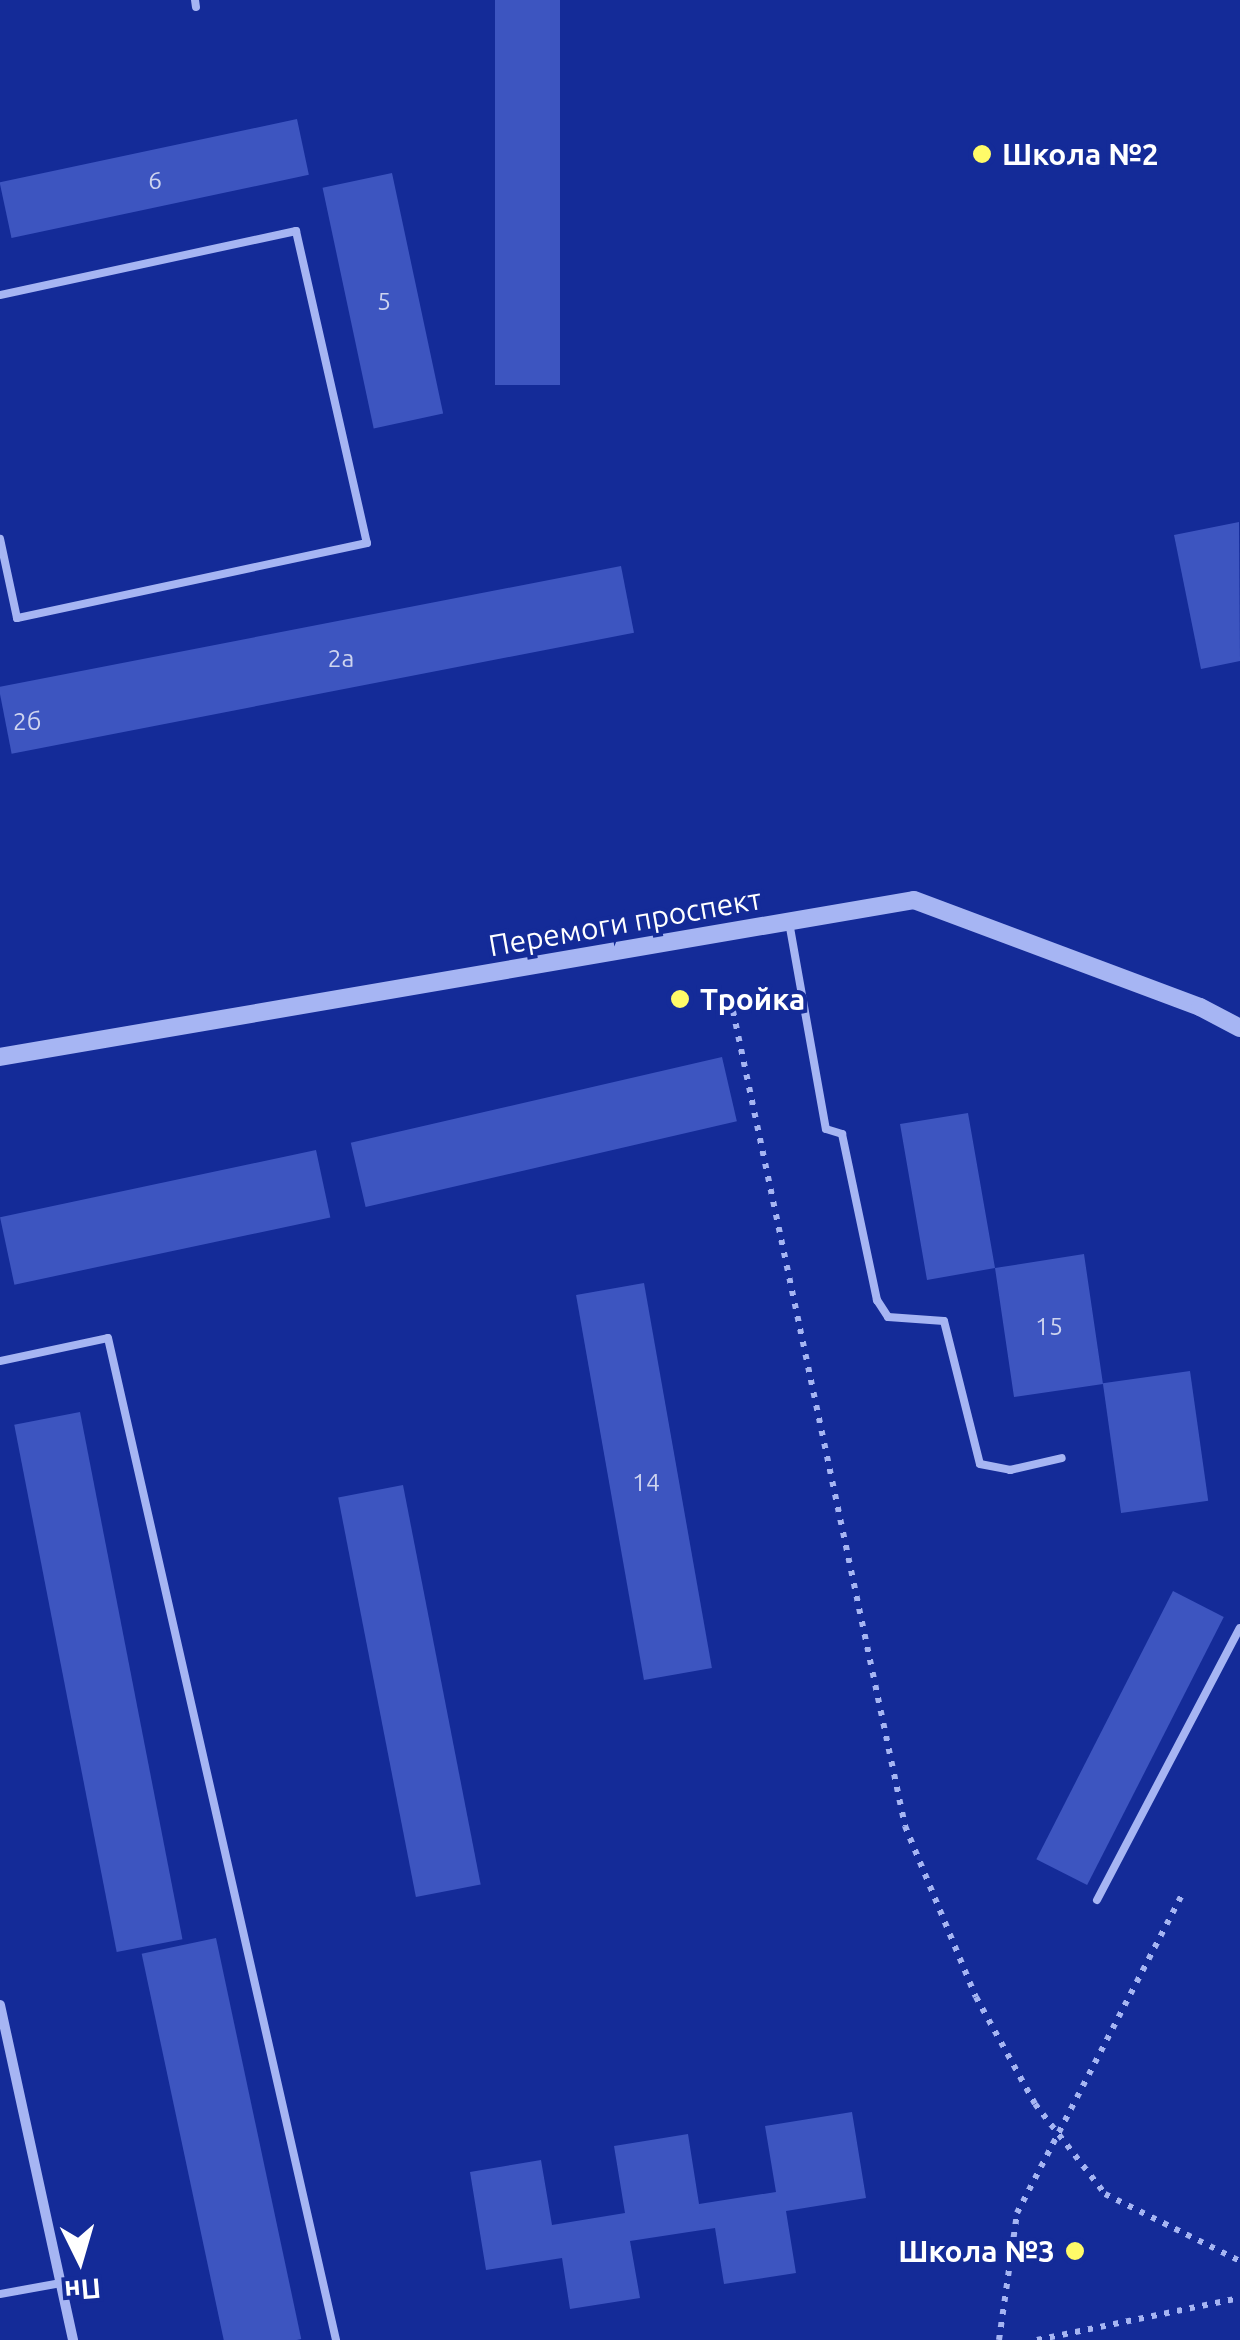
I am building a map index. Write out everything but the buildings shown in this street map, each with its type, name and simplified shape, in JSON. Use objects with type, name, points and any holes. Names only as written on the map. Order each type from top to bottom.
[{"type":"street","name":"Перемоги проспект","points":[[0,1057],[914,900],[1200,1006],[1240,1028]]},
{"type":"street","points":[[0,2006],[73,2340]]},
{"type":"lane","points":[[0,295],[296,231],[367,543],[17,618],[0,539]]},
{"type":"lane","points":[[789,922],[826,1128],[842,1134],[877,1300],[888,1317],[944,1321],[980,1464],[1010,1470],[1062,1458]]},
{"type":"lane","points":[[0,1362],[108,1338],[336,2340]]},
{"type":"lane","points":[[1097,1900],[1240,1628]]},
{"type":"lane","points":[[0,2294],[61,2283]]},
{"type":"path","points":[[733,1011],[905,1826],[976,1997],[1059,2134],[1105,2194],[1240,2261]]},
{"type":"path","points":[[999,2340],[1018,2214],[1182,1895]]},
{"type":"path","points":[[1037,2340],[1240,2298]]},
{"type":"place","name":"Школа №2","points":[[982,154]]},
{"type":"place","name":"Тройка","points":[[680,999]]},
{"type":"place","name":"Школа №3","points":[[1075,2251]]}]
